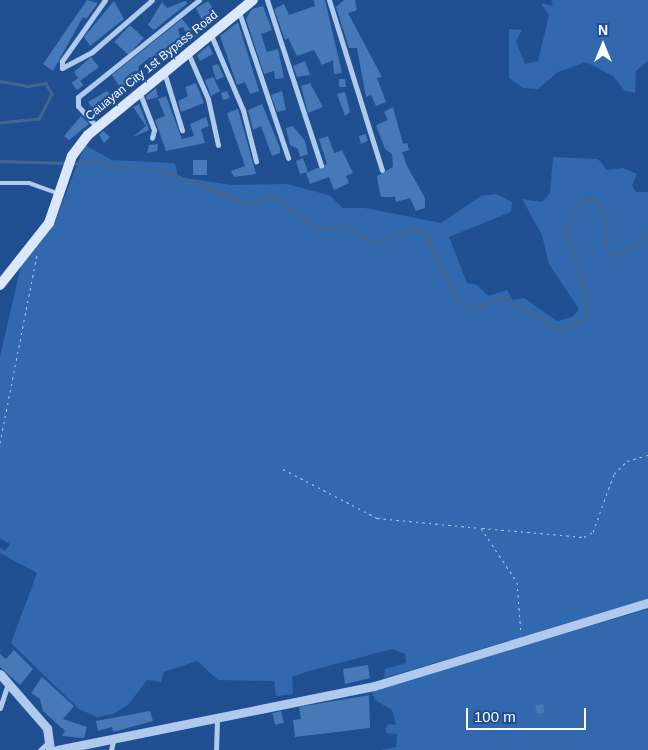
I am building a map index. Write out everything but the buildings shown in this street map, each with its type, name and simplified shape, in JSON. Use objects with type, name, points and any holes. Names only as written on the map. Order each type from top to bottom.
[{"type":"main road","name":"Cauayan City 1st Bypass Road","points":[[0,285],[34,245],[61,195],[72,156],[96,126],[251,1]]},
{"type":"street","points":[[105,0],[65,56],[62,68],[92,52],[152,0]]},
{"type":"street","points":[[96,126],[78,106],[78,97],[200,0]]},
{"type":"street","points":[[267,0],[321,165]]},
{"type":"street","points":[[329,0],[382,170]]},
{"type":"street","points":[[239,11],[288,158]]},
{"type":"street","points":[[211,35],[244,110],[256,161]]},
{"type":"street","points":[[188,52],[208,99],[218,146]]},
{"type":"street","points":[[164,72],[182,130]]},
{"type":"street","points":[[139,91],[154,130],[152,138]]},
{"type":"street","points":[[57,750],[112,745],[217,718],[374,686],[522,639],[648,604]]},
{"type":"street","points":[[0,674],[47,728],[49,746],[40,750]]},
{"type":"street","points":[[0,708],[8,681]]},
{"type":"street","points":[[216,750],[217,718]]},
{"type":"lane","points":[[0,184],[29,183],[61,195]]},
{"type":"path","points":[[0,443],[37,260],[34,245]]},
{"type":"path","points":[[283,469],[377,518],[584,537],[594,532],[614,474],[627,461],[648,455]]},
{"type":"path","points":[[481,528],[517,582],[522,639]]},
{"type":"shaded area","points":[[551,0],[648,0],[648,61],[636,71],[635,93],[625,91],[613,76],[586,62],[558,72],[538,89],[523,88],[509,78],[509,29],[522,30],[516,41],[525,64],[538,61],[549,15],[541,3],[553,6]]},
{"type":"shaded area","points":[[85,145],[112,160],[175,163],[178,177],[232,185],[286,184],[329,195],[343,208],[365,208],[441,223],[481,196],[496,194],[512,202],[511,212],[449,237],[467,283],[477,285],[488,296],[507,290],[513,300],[524,298],[557,321],[572,317],[579,309],[549,264],[542,235],[522,199],[542,202],[550,193],[553,157],[598,159],[607,170],[623,168],[637,174],[632,186],[636,192],[648,192],[648,599],[384,678],[385,669],[406,663],[405,654],[392,649],[309,671],[292,677],[293,694],[276,696],[274,681],[218,680],[197,661],[164,672],[161,682],[147,680],[128,705],[113,714],[97,717],[79,709],[11,643],[37,573],[0,553],[0,548],[5,551],[10,544],[0,538],[0,356],[21,266],[54,224]]},
{"type":"shaded area","points":[[648,609],[648,750],[381,750],[396,747],[397,734],[386,733],[386,728],[388,724],[396,725],[392,710],[375,700],[372,691]]},
{"type":"waterway","points":[[0,81],[28,86],[46,83],[52,94],[39,119],[0,123]]},
{"type":"waterway","points":[[73,164],[97,160],[122,170],[162,170],[246,203],[261,204],[268,196],[276,197],[316,229],[347,227],[375,244],[414,228],[425,233],[458,303],[480,307],[503,297],[560,331],[584,320],[588,306],[567,228],[575,208],[588,197],[601,203],[607,224],[605,247],[615,255],[634,248],[648,234]]},
{"type":"waterway","points":[[0,161],[67,163]]}]
